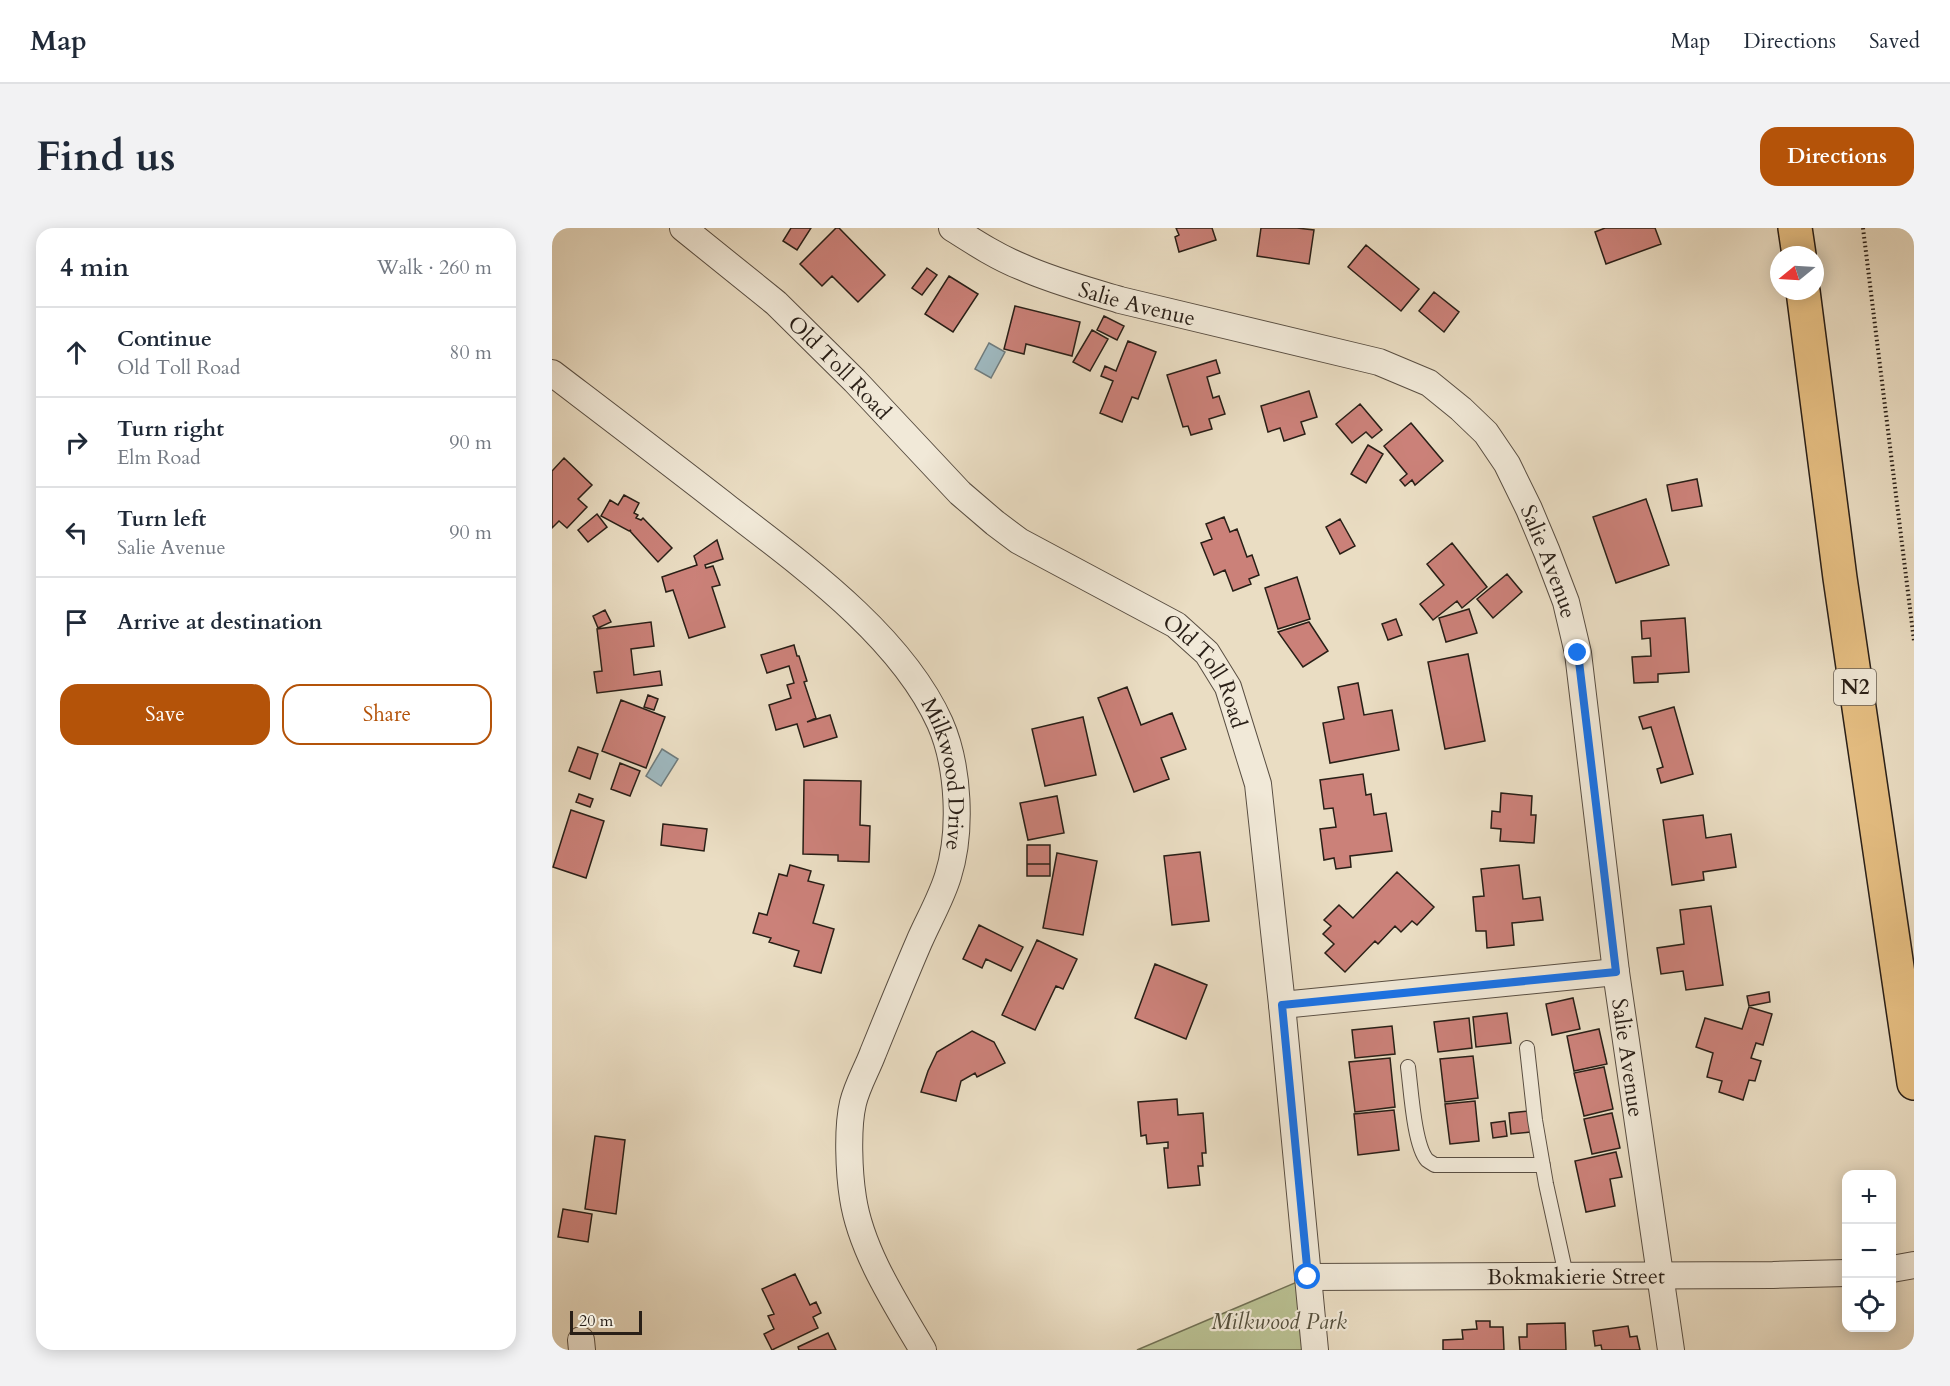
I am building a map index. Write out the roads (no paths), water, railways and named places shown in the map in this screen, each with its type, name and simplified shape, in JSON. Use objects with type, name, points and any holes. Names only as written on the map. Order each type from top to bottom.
[{"type":"highway","points":[[1796,228],[1798,246]]},
{"type":"highway","name":"N2","points":[[1804,300],[1843,602],[1914,1083]]},
{"type":"street","name":"Old Toll Road","points":[[683,228],[776,303],[855,381],[960,493],[994,523],[1019,542],[1176,625],[1207,653],[1228,687],[1258,784],[1315,1350]]},
{"type":"street","name":"Salie Avenue","points":[[952,228],[980,246],[1022,267],[1078,287],[1142,305],[1379,362],[1429,383],[1461,409],[1486,434],[1507,464],[1529,509],[1566,602],[1576,643],[1616,972],[1671,1350]]},
{"type":"street","name":"Milkwood Drive","points":[[552,373],[758,531],[847,604],[890,648],[918,685],[940,724],[951,760],[956,795],[955,837],[948,877],[904,975],[853,1103],[849,1153],[853,1200],[866,1243],[922,1350]]},
{"type":"street","points":[[1282,1005],[1616,972]]},
{"type":"street","points":[[1896,1268],[1914,1264]]},
{"type":"street","name":"Bokmakierie Street","points":[[1308,1277],[1842,1273]]},
{"type":"lane","points":[[1527,1048],[1543,1165],[1566,1275]]},
{"type":"lane","points":[[1408,1067],[1417,1136],[1427,1160],[1435,1166],[1543,1165]]},
{"type":"water","points":[[989,343],[1005,352],[991,378],[975,369]]},
{"type":"water","points":[[662,749],[678,759],[661,786],[646,776]]},
{"type":"park label","name":"Milkwood Park","points":[[1279,1321]]}]
